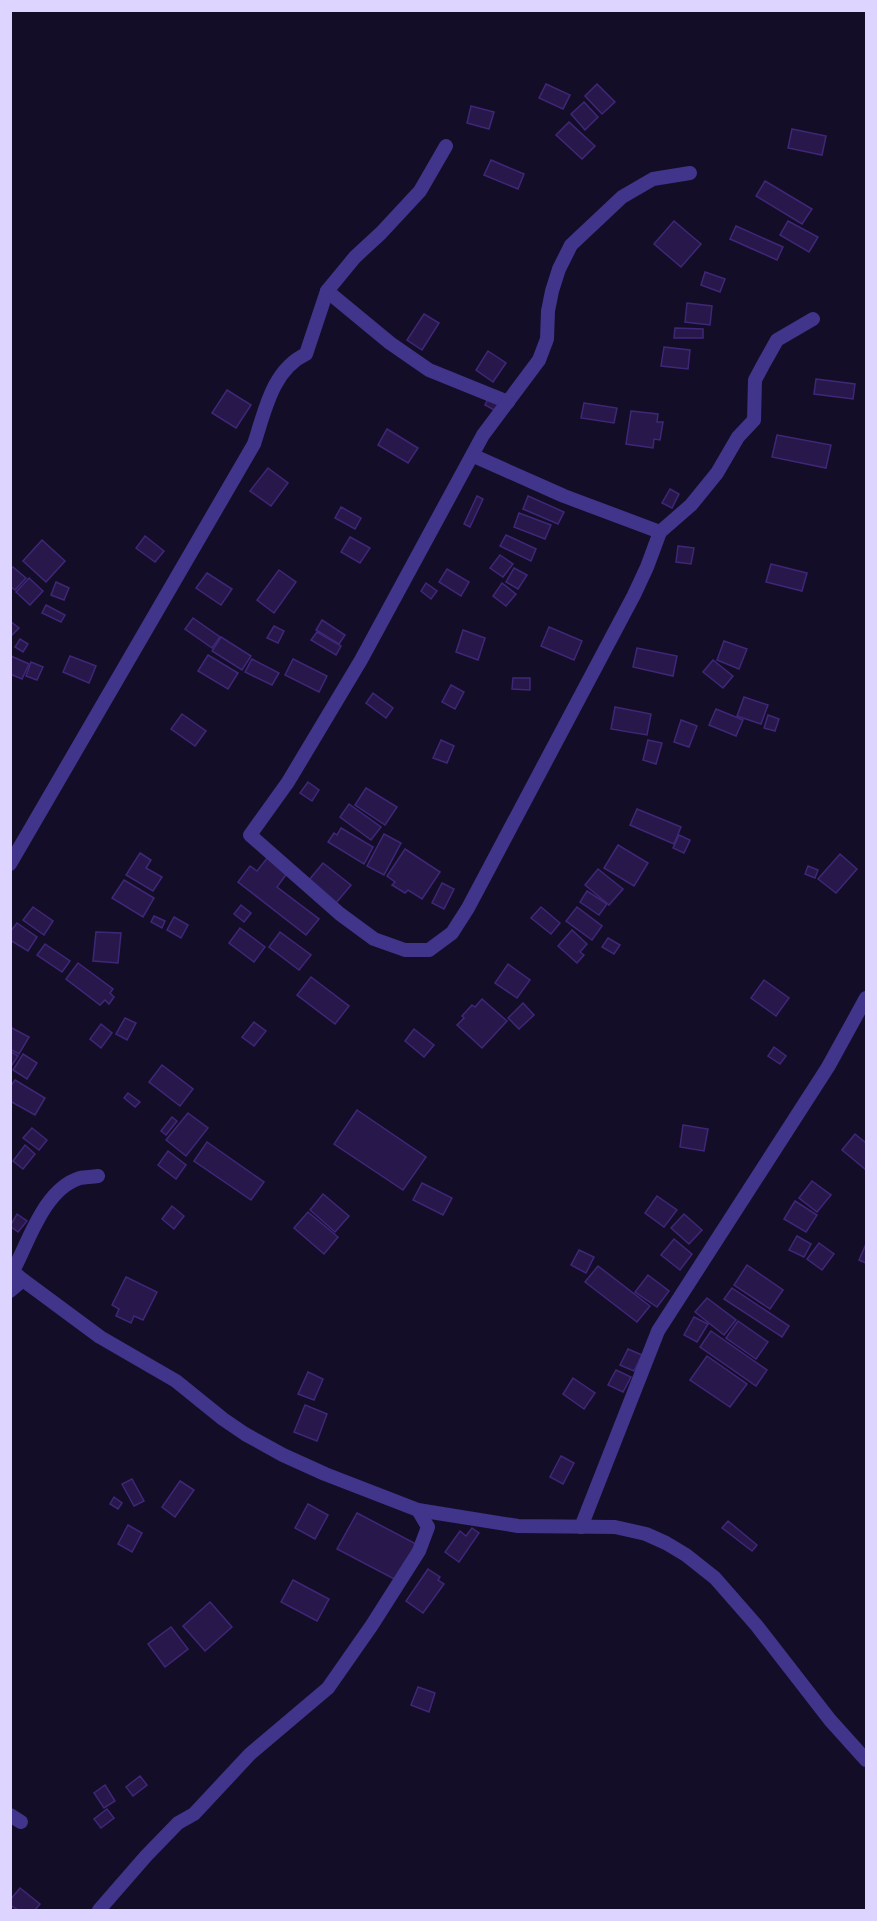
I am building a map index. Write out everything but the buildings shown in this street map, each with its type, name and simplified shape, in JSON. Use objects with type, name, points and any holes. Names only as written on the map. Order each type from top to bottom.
[{"type":"street","points":[[10,864],[254,444],[276,381],[295,359],[306,354],[327,291],[355,257],[420,191],[446,146]]},
{"type":"street","points":[[690,172],[653,179],[622,197],[571,245],[552,291],[548,311],[547,339],[539,360],[483,435],[474,456],[361,660],[288,782],[250,836],[340,914],[374,939],[405,950],[429,950],[452,933],[468,908],[634,596],[660,532],[690,505],[717,473],[738,437],[754,420],[754,380],[777,340],[813,319]]},
{"type":"street","points":[[327,291],[390,343],[429,370],[508,402]]},
{"type":"street","points":[[474,456],[564,496],[660,532]]},
{"type":"street","points":[[582,1527],[658,1331],[828,1068],[867,998]]},
{"type":"street","points":[[10,1291],[47,1203],[60,1189],[79,1178],[98,1176]]},
{"type":"street","points":[[16,1274],[100,1337],[176,1381],[245,1434],[325,1474],[418,1510],[518,1526],[615,1527],[646,1534],[686,1555],[715,1578],[757,1626],[830,1720],[867,1760]]},
{"type":"street","points":[[99,1911],[178,1823],[194,1814],[250,1754],[328,1688],[419,1551],[428,1527],[418,1510]]}]
